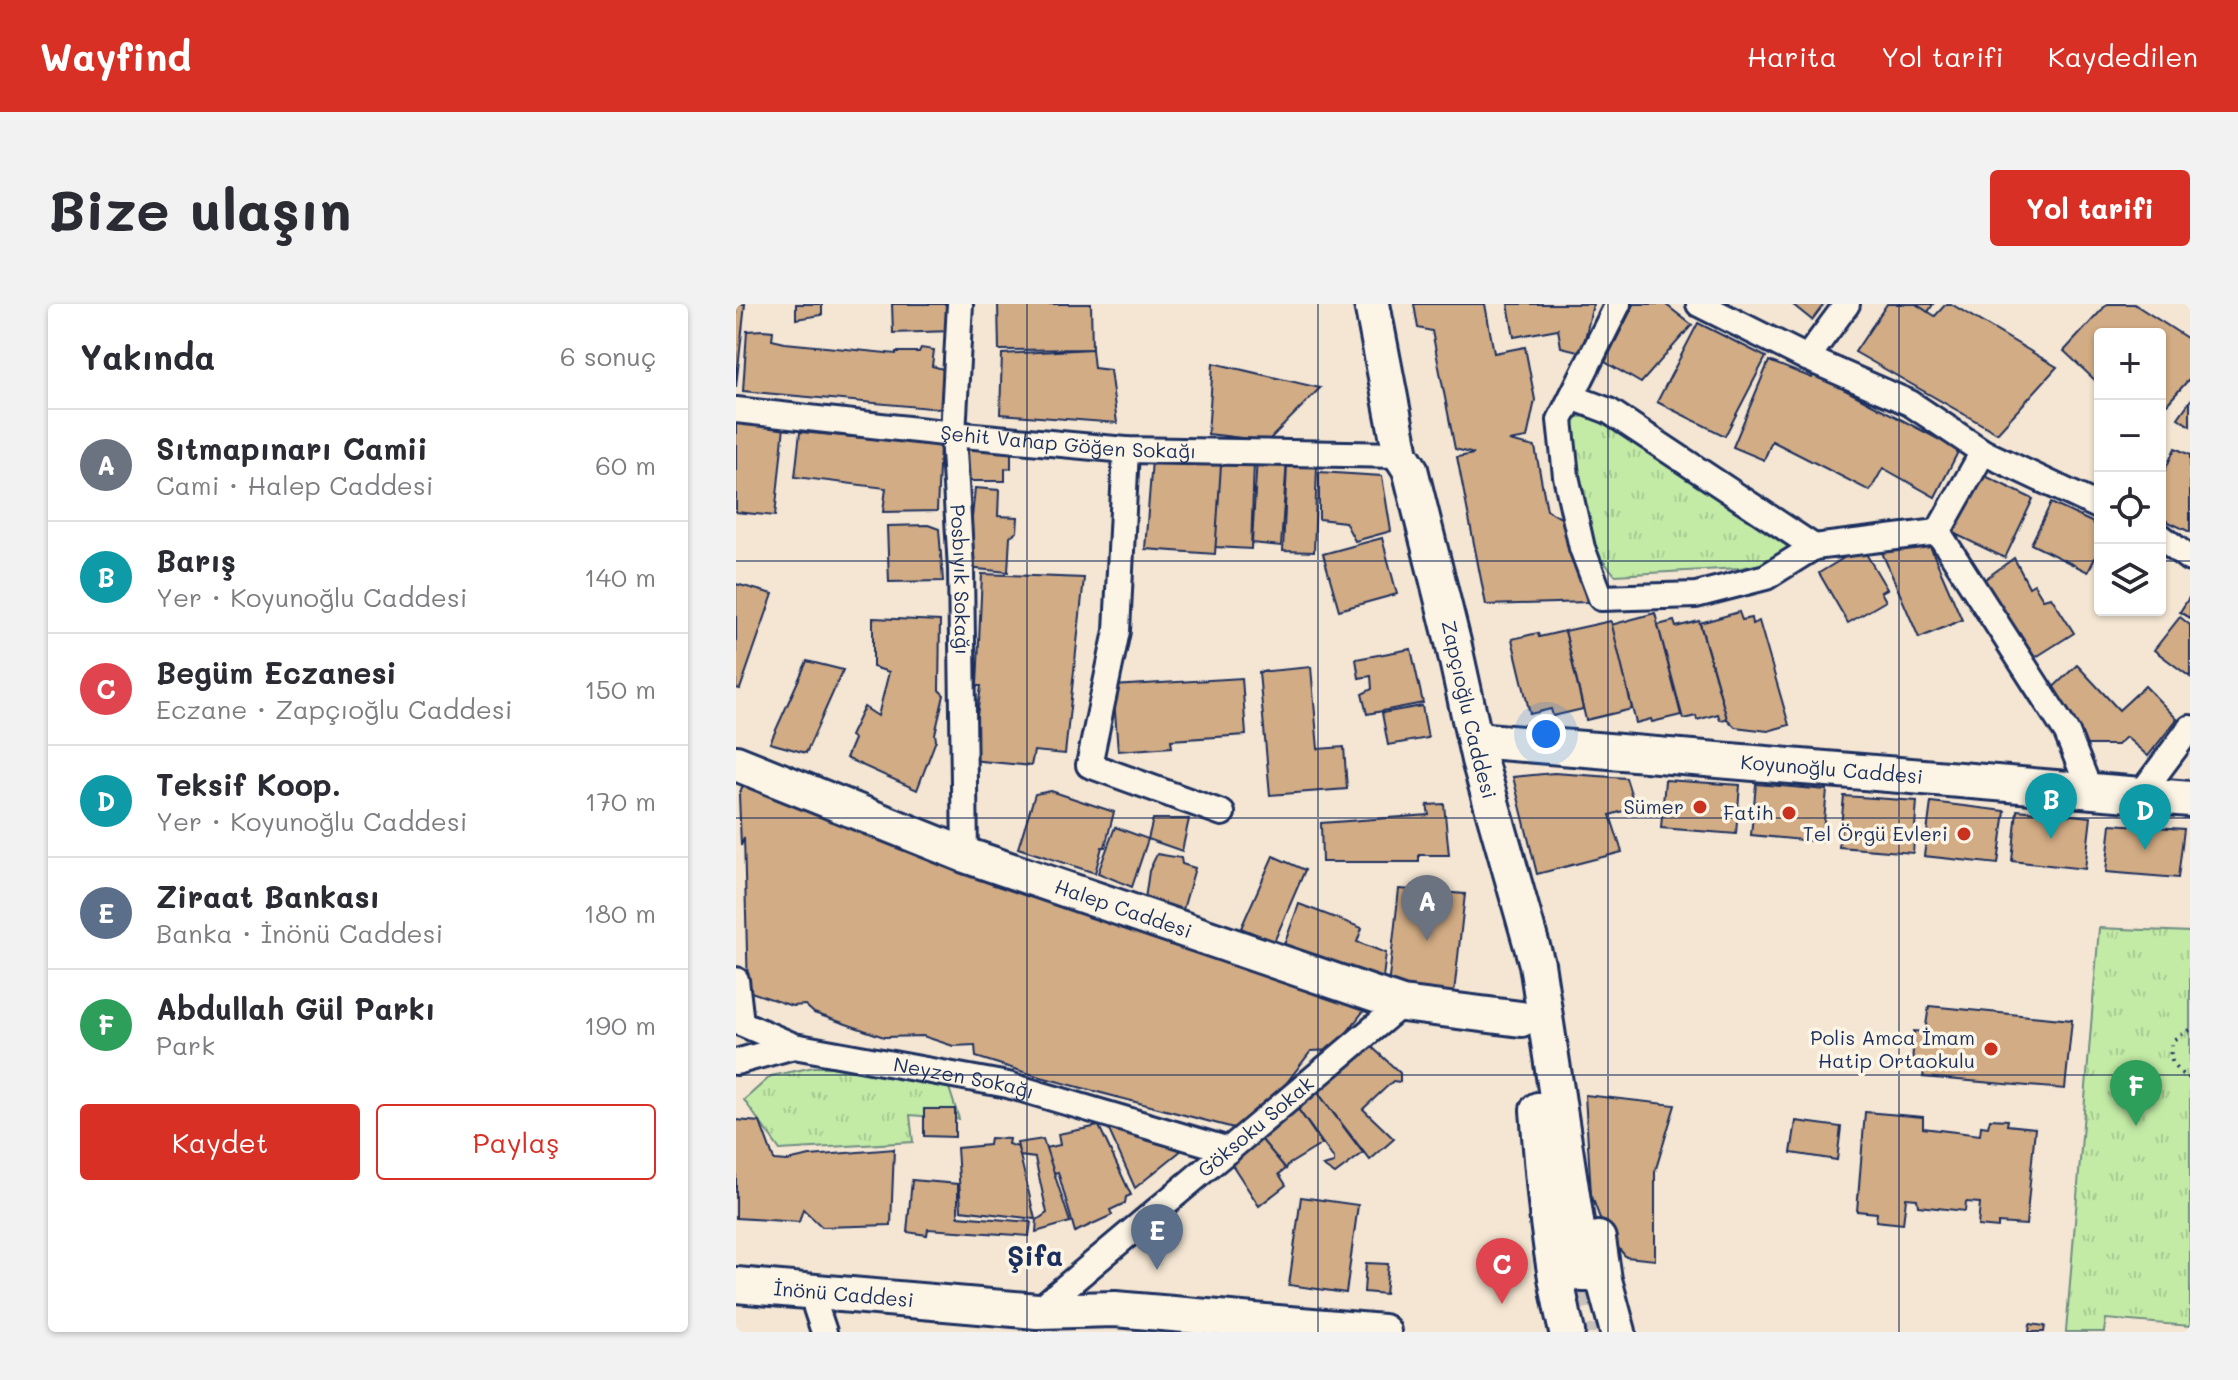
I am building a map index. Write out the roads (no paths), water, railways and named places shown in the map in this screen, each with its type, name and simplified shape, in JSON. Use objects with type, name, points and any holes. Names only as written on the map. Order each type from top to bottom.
[{"type":"main road","name":"Zapçıoğlu Caddesi","points":[[1372,304],[1401,455],[1410,469],[1453,642],[1551,1062],[1581,1280]]},
{"type":"main road","name":"Zapçıoğlu Caddesi","points":[[1401,455],[1396,472],[1463,749],[1529,962],[1521,1019],[1538,1107],[1547,1228],[1618,1332]]},
{"type":"main road","name":"Koyunoğlu Caddesi","points":[[1475,740],[2190,799]]},
{"type":"main road","name":"Halep Caddesi","points":[[736,763],[965,855],[1402,1004],[1521,1019]]},
{"type":"main road","name":"Zapçıoğlu Caddesi","points":[[1529,962],[1566,1002],[1589,1199],[1599,1241],[1581,1280]]},
{"type":"main road","points":[[1567,1332],[1581,1280]]},
{"type":"main road","name":"İnönü Caddesi","points":[[736,1285],[1037,1311],[1115,1309],[1383,1332]]},
{"type":"main road","name":"İnönü Caddesi","points":[[736,1301],[820,1320],[1202,1332]]},
{"type":"street","name":"Posbıyık Sokağı","points":[[960,304],[953,434],[961,569],[965,855]]},
{"type":"street","points":[[1618,304],[1560,420],[1566,476],[1582,548],[1601,598],[1696,595],[1766,577],[1814,547],[1938,532]]},
{"type":"street","points":[[1699,304],[1807,358],[1910,403],[1983,452],[2094,504]]},
{"type":"street","points":[[1807,358],[1847,304]]},
{"type":"street","points":[[1572,397],[1609,411],[1814,547]]},
{"type":"street","name":"Şehit Vahap Göğen Sokağı","points":[[736,410],[1126,450],[1401,455]]},
{"type":"street","points":[[1126,450],[1117,631],[1089,765],[1222,813]]},
{"type":"street","points":[[1938,532],[1983,452]]},
{"type":"street","points":[[1938,532],[2067,733],[2090,791]]},
{"type":"street","points":[[2166,541],[2190,559]]},
{"type":"street","points":[[2140,795],[2190,728]]},
{"type":"street","name":"Neyzen Sokağı","points":[[736,980],[738,1022],[794,1046],[1008,1085],[1229,1150]]},
{"type":"street","name":"Göksoku Sokak","points":[[1037,1311],[1402,1004]]},
{"type":"street","points":[[736,1062],[794,1046]]},
{"type":"tunnel","points":[[1584,1274],[1598,1332]]},
{"type":"place","name":"Sümer","points":[[1700,807]]},
{"type":"place","name":"Fatih","points":[[1789,813]]},
{"type":"place","name":"Tel Örgü Evleri","points":[[1964,834]]},
{"type":"place","name":"Barış","points":[[2051,839]]},
{"type":"place","name":"Teksif Koop.","points":[[2145,850]]},
{"type":"place","name":"Sıtmapınarı Camii","points":[[1427,941]]},
{"type":"place","name":"Polis Amca İmam Hatip Ortaokulu","points":[[1991,1049]]},
{"type":"place","name":"Abdullah Gül Parkı","points":[[2136,1126]]},
{"type":"place","name":"Ziraat Bankası","points":[[1157,1270]]},
{"type":"place","name":"Begüm Eczanesi","points":[[1502,1304]]},
{"type":"district","name":"Şifa","points":[[1035,1256]]}]
